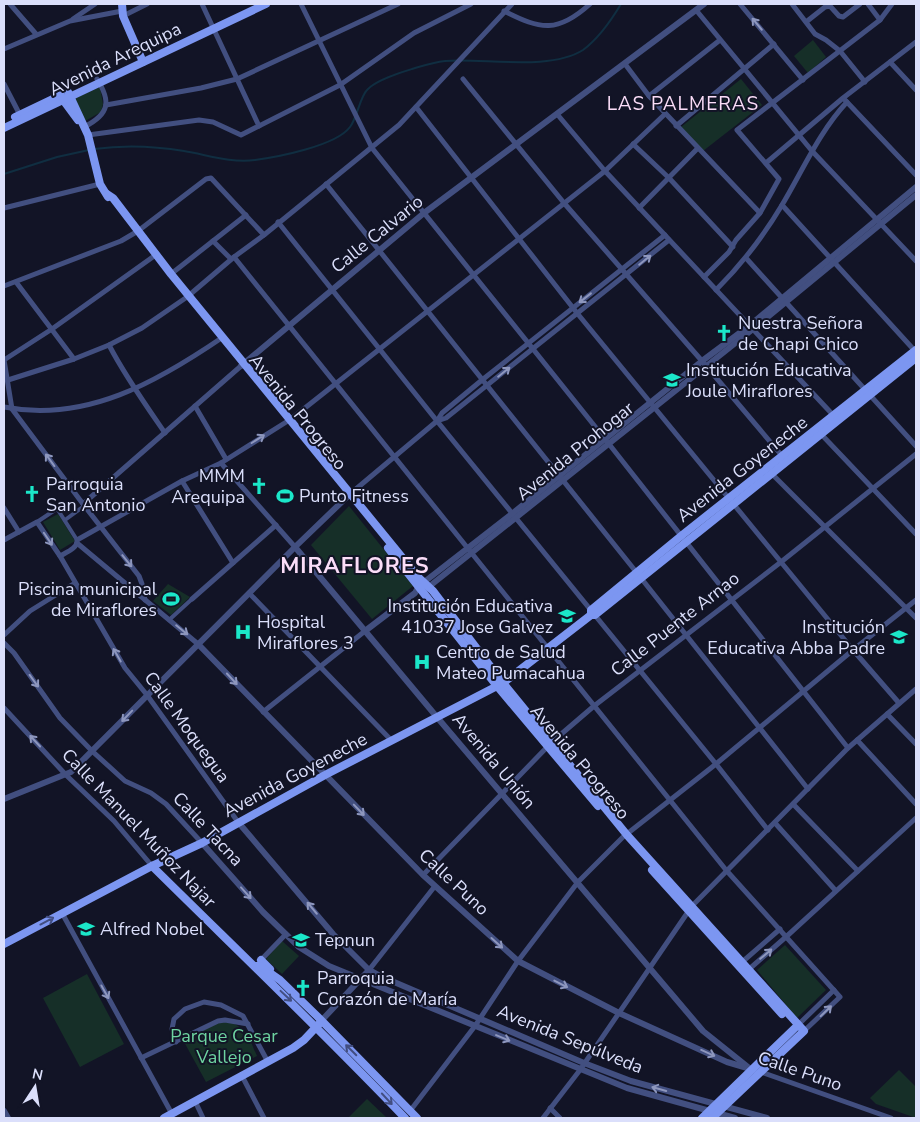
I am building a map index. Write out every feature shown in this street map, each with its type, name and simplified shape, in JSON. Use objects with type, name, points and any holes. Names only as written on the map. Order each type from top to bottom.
[{"type":"main road","name":"Avenida Arequipa","points":[[4,128],[255,4]]},
{"type":"main road","name":"Avenida Arequipa","points":[[213,26],[266,4]]},
{"type":"main road","points":[[122,10],[142,60]]},
{"type":"main road","name":"Avenida Progreso","points":[[66,96],[84,126],[100,184],[109,200],[188,296]]},
{"type":"main road","name":"Avenida Arequipa","points":[[4,123],[21,118]]},
{"type":"main road","name":"Avenida Progreso","points":[[155,255],[422,588],[625,836],[800,1030]]},
{"type":"main road","name":"Avenida Goyeneche","points":[[4,944],[152,866],[202,843],[325,775],[500,684],[593,613],[916,353]]},
{"type":"main road","name":"Avenida Goyeneche","points":[[731,502],[772,474],[785,459]]},
{"type":"main road","name":"Calle Manuel Muñoz Najar","points":[[152,866],[254,967],[319,1023]]},
{"type":"main road","points":[[261,960],[363,1068],[417,1118]]},
{"type":"main road","points":[[254,967],[260,966],[280,980]]},
{"type":"main road","points":[[164,1118],[293,1048],[304,1040],[319,1023]]},
{"type":"main road","points":[[702,1118],[716,1111],[800,1030]]},
{"type":"main road","points":[[373,1078],[405,1118]]},
{"type":"street","points":[[10,4],[36,34]]},
{"type":"street","points":[[70,21],[95,4]]},
{"type":"street","points":[[4,49],[70,21],[147,4]]},
{"type":"street","points":[[202,4],[259,126]]},
{"type":"street","points":[[301,4],[372,148],[805,691],[848,748]]},
{"type":"street","points":[[106,105],[201,88],[237,79],[398,4]]},
{"type":"street","points":[[456,4],[459,11]]},
{"type":"street","points":[[88,136],[199,120],[212,122],[241,135],[340,85],[414,33],[471,4]]},
{"type":"street","points":[[8,380],[74,359],[110,345],[142,328],[188,296],[232,258],[264,235],[399,125],[512,4]]},
{"type":"street","points":[[504,11],[521,20],[546,26],[555,25],[576,16],[590,4]]},
{"type":"street","name":"Calle Calvario","points":[[83,505],[242,365],[378,250],[424,213],[704,4]]},
{"type":"street","points":[[740,4],[803,80]]},
{"type":"street","points":[[792,4],[814,34],[826,40],[840,51],[865,82]]},
{"type":"street","points":[[806,22],[825,7],[830,6],[839,16],[844,18],[860,4]]},
{"type":"street","points":[[876,4],[869,6],[880,20]]},
{"type":"street","points":[[704,278],[733,247],[736,240],[760,213],[780,179],[738,130],[880,20],[890,4]]},
{"type":"street","points":[[696,10],[797,135],[916,260]]},
{"type":"street","points":[[648,96],[720,40]]},
{"type":"street","points":[[766,163],[797,135],[845,100],[916,42]]},
{"type":"street","points":[[676,126],[774,44]]},
{"type":"street","points":[[890,62],[916,90]]},
{"type":"street","points":[[625,64],[648,96],[760,213]]},
{"type":"street","points":[[463,79],[564,203],[785,459]]},
{"type":"street","points":[[84,126],[101,116],[106,105],[106,96],[98,80]]},
{"type":"street","points":[[4,84],[21,118]]},
{"type":"street","points":[[716,290],[746,258],[782,205],[812,151],[845,100]]},
{"type":"street","points":[[845,100],[916,175]]},
{"type":"street","points":[[416,107],[577,314],[653,404],[780,562],[899,703]]},
{"type":"street","points":[[557,114],[605,171],[836,418]]},
{"type":"street","points":[[60,556],[100,527],[182,481],[221,463],[289,420],[605,171],[665,114]]},
{"type":"street","points":[[633,144],[669,178],[733,247]]},
{"type":"street","points":[[639,208],[697,149]]},
{"type":"street","points":[[4,286],[102,248],[136,232],[206,179],[211,178],[264,235]]},
{"type":"street","points":[[4,208],[100,184]]},
{"type":"street","points":[[326,184],[808,789]]},
{"type":"street","points":[[879,222],[916,187]]},
{"type":"street","points":[[879,222],[916,195]]},
{"type":"street","points":[[782,205],[916,353]]},
{"type":"street","points":[[171,274],[246,215]]},
{"type":"street","points":[[278,222],[768,830]]},
{"type":"street","name":"Avenida Prohogar","points":[[263,712],[515,516],[879,222]]},
{"type":"street","points":[[4,799],[66,775],[92,752],[349,495],[437,421],[442,413],[482,380],[665,235]]},
{"type":"street","points":[[437,421],[446,418],[670,240]]},
{"type":"street","points":[[213,241],[232,258],[290,326],[726,870],[840,997],[800,1030]]},
{"type":"street","points":[[145,600],[139,576],[83,505],[12,409],[4,360],[52,329],[155,255]]},
{"type":"street","points":[[746,258],[916,446]]},
{"type":"street","points":[[16,282],[74,359]]},
{"type":"street","points":[[4,407],[43,411],[83,407],[105,402],[179,366],[222,338]]},
{"type":"street","points":[[110,345],[120,367],[165,433]]},
{"type":"street","points":[[195,406],[226,459]]},
{"type":"street","points":[[819,432],[916,534]]},
{"type":"street","name":"Calle Puente Arnao","points":[[423,875],[550,744],[594,706],[916,454]]},
{"type":"street","name":"Avenida Unión","points":[[221,463],[295,547],[703,1031],[757,1071]]},
{"type":"street","points":[[772,474],[916,618]]},
{"type":"street","points":[[182,481],[233,563]]},
{"type":"street","points":[[65,520],[83,505]]},
{"type":"street","points":[[4,508],[19,532]]},
{"type":"street","points":[[4,540],[58,510],[77,542]]},
{"type":"street","name":"Calle Moquegua","points":[[37,522],[60,556],[124,668],[147,695],[238,822],[333,934],[369,970]]},
{"type":"street","points":[[169,620],[276,525]]},
{"type":"street","name":"Calle Puno","points":[[77,542],[198,644],[423,875],[518,961],[619,1013],[727,1062],[891,1118]]},
{"type":"street","points":[[4,635],[30,611],[75,583]]},
{"type":"street","points":[[249,593],[391,740]]},
{"type":"street","points":[[410,1111],[475,1026],[518,961],[578,882],[625,836],[916,600]]},
{"type":"street","name":"Calle Tacna","points":[[4,643],[14,653],[60,718],[92,752],[125,781],[151,793],[166,804],[263,912],[299,946],[329,966],[361,979]]},
{"type":"street","points":[[543,1118],[580,1070],[690,909],[726,870],[848,748],[916,689]]},
{"type":"street","name":"Calle Manuel Muñoz Najar","points":[[4,708],[66,775],[114,821],[152,866]]},
{"type":"street","points":[[887,714],[916,744]]},
{"type":"street","points":[[857,740],[916,804]]},
{"type":"street","points":[[793,804],[858,871]]},
{"type":"street","points":[[746,971],[916,818]]},
{"type":"street","points":[[775,823],[836,891]]},
{"type":"street","points":[[319,1023],[369,970],[435,886]]},
{"type":"street","points":[[62,913],[172,1114]]},
{"type":"street","points":[[740,964],[780,929]]},
{"type":"street","points":[[254,967],[286,934]]},
{"type":"street","name":"Avenida Sepúlveda","points":[[369,970],[584,1063],[735,1118]]},
{"type":"street","name":"Avenida Sepúlveda","points":[[361,979],[627,1088],[716,1111],[767,1118]]},
{"type":"street","points":[[800,1030],[834,990]]},
{"type":"street","points":[[176,1042],[172,1029],[174,1019],[185,1009],[204,1002],[229,1008],[243,1016],[268,1062]]},
{"type":"street","points":[[141,1058],[218,1021],[224,1020],[248,1024]]},
{"type":"street","points":[[542,1054],[546,1047]]},
{"type":"street","points":[[242,1076],[264,1118]]},
{"type":"street","points":[[195,1102],[203,1118]]},
{"type":"street","points":[[550,1108],[560,1118]]},
{"type":"street","points":[[4,1111],[8,1118]]},
{"type":"green space","points":[[813,40],[826,57],[808,73],[794,56]]},
{"type":"green space","points":[[741,79],[762,105],[703,151],[681,127]]},
{"type":"green space","points":[[100,87],[103,104],[101,112],[85,121],[74,99]]},
{"type":"green space","points":[[349,506],[413,586],[372,619],[311,545]]},
{"type":"green space","points":[[58,514],[75,541],[60,550],[43,522]]},
{"type":"green space","name":"Piscina municipal de Miraflores","points":[[168,584],[190,597],[171,615],[153,601]]},
{"type":"green space","points":[[282,941],[299,956],[282,974],[266,959]]},
{"type":"green space","points":[[785,945],[826,990],[797,1018],[757,970]]},
{"type":"green space","points":[[87,974],[124,1044],[80,1067],[43,998]]},
{"type":"green space","name":"Parque Cesar Vallejo","points":[[225,1021],[243,1029],[257,1056],[206,1082],[183,1040],[216,1023]]},
{"type":"green space","points":[[899,1070],[916,1087],[916,1118],[876,1104],[870,1098]]},
{"type":"green space","points":[[367,1099],[387,1118],[348,1118]]},
{"type":"waterway","points":[[94,149],[150,147],[184,151],[228,160],[246,161],[306,150],[343,134],[350,127],[362,97],[367,90],[382,80],[428,64],[441,62],[535,62],[569,56],[583,50],[594,40],[621,4]]},
{"type":"waterway","points":[[4,174],[57,157],[89,150]]},
{"type":"place","name":"Nuestra Señora de Chapi Chico","points":[[724,333]]},
{"type":"place","name":"Institución Educativa Joule Miraflores","points":[[672,380]]},
{"type":"place","name":"MMM Arequipa","points":[[259,486]]},
{"type":"place","name":"Parroquia San Antonio","points":[[32,494]]},
{"type":"place","name":"Punto Fitness","points":[[285,496]]},
{"type":"place","name":"Piscina municipal de Miraflores","points":[[171,599]]},
{"type":"place","name":"Institución Educativa 41037 Jose Galvez","points":[[567,616]]},
{"type":"place","name":"Hospital Miraflores 3","points":[[243,632]]},
{"type":"place","name":"Institución Educativa Abba Padre","points":[[899,637]]},
{"type":"place","name":"Centro de Salud Mateo Pumacahua","points":[[422,662]]},
{"type":"place","name":"Alfred Nobel","points":[[86,929]]},
{"type":"place","name":"Tepnun","points":[[301,940]]},
{"type":"place","name":"Parroquia Corazón de María","points":[[303,988]]},
{"type":"district","name":"LAS PALMERAS","points":[[683,103]]},
{"type":"district","name":"MIRAFLORES","points":[[355,565]]}]
